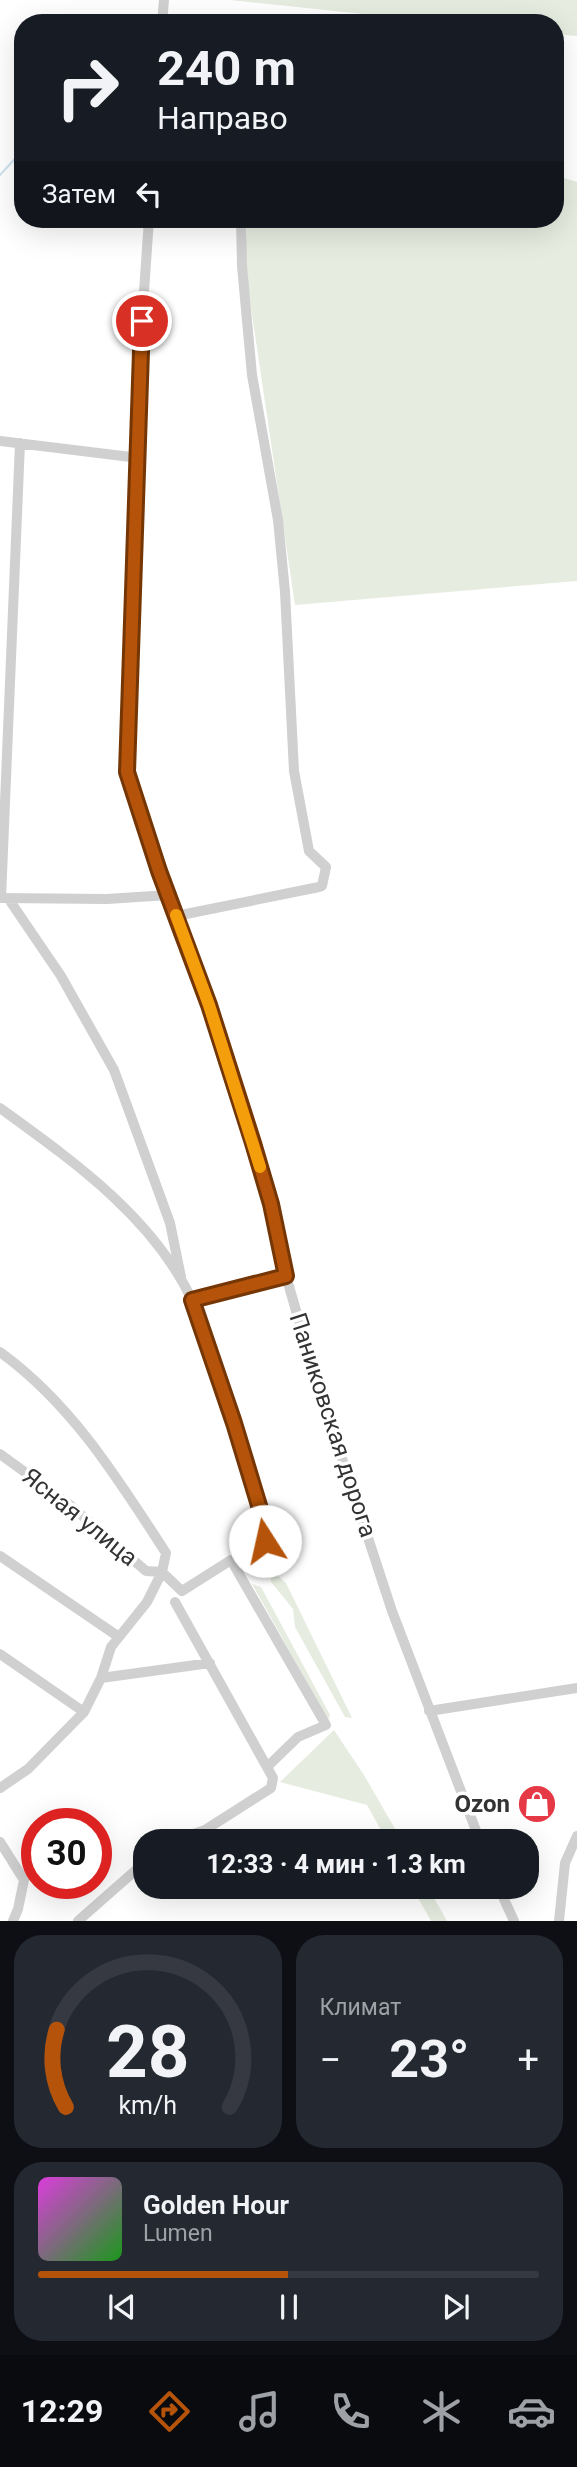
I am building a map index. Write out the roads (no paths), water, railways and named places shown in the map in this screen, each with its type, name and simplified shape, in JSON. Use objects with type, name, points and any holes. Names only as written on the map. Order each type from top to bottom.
[{"type":"street","name":"Паниковская дорога","points":[[148,228],[142,321],[127,772],[168,895],[209,1005],[253,1143],[271,1204],[286,1276],[315,1376],[392,1611],[475,1829]]},
{"type":"street","points":[[176,916],[322,886],[326,867],[309,851],[294,771],[285,592],[278,520],[252,375],[241,228]]},
{"type":"street","points":[[0,441],[139,458]]},
{"type":"street","points":[[20,443],[1,898],[107,899],[168,895]]},
{"type":"street","points":[[8,898],[61,976],[114,1070],[170,1223],[181,1276]]},
{"type":"street","points":[[0,1108],[54,1147],[141,1224],[165,1251],[192,1300],[264,1522],[265,1541],[261,1550],[235,1566],[326,1725],[298,1737],[268,1766]]},
{"type":"street","points":[[192,1300],[286,1276]]},
{"type":"street","points":[[0,1352],[21,1367],[60,1404],[95,1446],[166,1553],[162,1572],[147,1602],[111,1647],[102,1678],[83,1712],[28,1769],[0,1788]]},
{"type":"street","name":"Ясная улица","points":[[0,1454],[71,1505],[146,1571],[162,1572],[182,1591],[231,1560],[235,1566]]},
{"type":"street","points":[[0,1556],[119,1637]]},
{"type":"street","points":[[176,1602],[273,1778],[271,1788],[205,1829]]},
{"type":"street","points":[[0,1654],[83,1712]]},
{"type":"street","points":[[102,1678],[210,1663]]},
{"type":"street","points":[[429,1711],[577,1688]]},
{"type":"street","points":[[559,1921],[565,1863],[577,1836]]},
{"type":"street","points":[[0,1842],[24,1880],[19,1909],[13,1921]]},
{"type":"street","points":[[78,1921],[133,1873]]},
{"type":"street","points":[[504,1899],[514,1921]]},
{"type":"waterway","points":[[0,175],[14,160]]},
{"type":"place","name":"Ozon","points":[[537,1804]]}]
